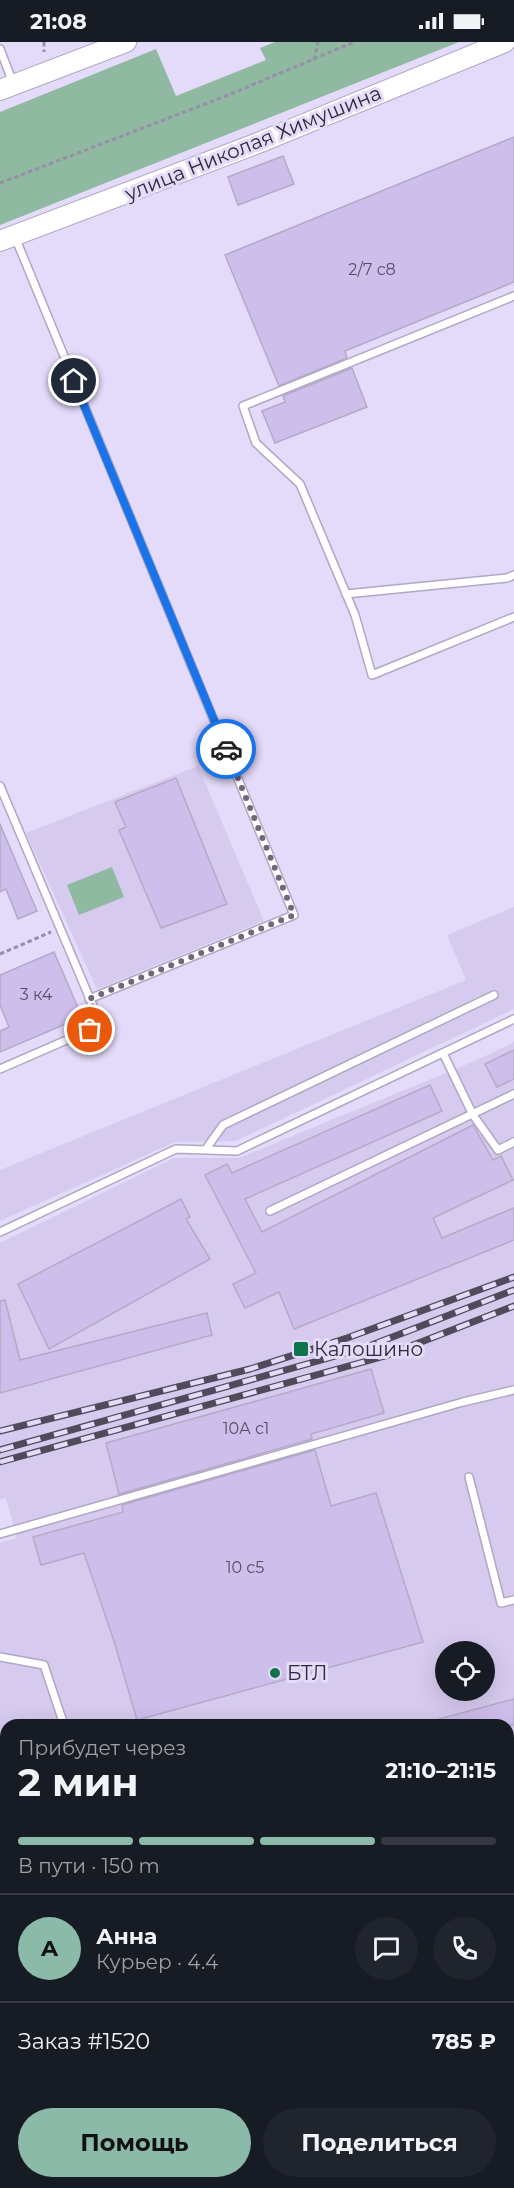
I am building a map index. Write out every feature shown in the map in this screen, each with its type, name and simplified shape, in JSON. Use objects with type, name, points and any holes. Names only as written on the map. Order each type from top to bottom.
[{"type":"main road","points":[[7,87],[126,42]]},
{"type":"main road","name":"улица Николая Химушина","points":[[7,238],[244,148],[505,42]]},
{"type":"lane","points":[[0,49],[7,87]]},
{"type":"lane","points":[[7,238],[294,915],[248,930],[89,999]]},
{"type":"lane","points":[[514,296],[243,406],[256,443],[300,484],[346,594],[372,675],[514,617]]},
{"type":"lane","points":[[346,594],[514,575]]},
{"type":"lane","points":[[0,786],[101,1025],[0,1069]]},
{"type":"lane","points":[[206,1149],[223,1125],[494,995]]},
{"type":"lane","points":[[0,1232],[176,1149],[237,1151],[514,1019]]},
{"type":"lane","points":[[443,1053],[473,1115],[498,1150],[514,1142]]},
{"type":"lane","points":[[270,1211],[514,1094]]},
{"type":"lane","points":[[0,1534],[452,1405],[514,1390]]},
{"type":"lane","points":[[469,1477],[501,1603],[514,1600]]},
{"type":"lane","points":[[0,1657],[44,1665],[62,1719]]},
{"type":"path","points":[[44,42],[44,52]]},
{"type":"path","points":[[314,60],[318,42]]},
{"type":"path","points":[[0,183],[314,60],[354,42]]},
{"type":"path","points":[[0,954],[47,934]]},
{"type":"shaded area","points":[[198,766],[264,921],[97,989],[26,833]]},
{"type":"shaded area","points":[[514,907],[514,1009],[236,1141],[175,1142],[0,1221],[0,1170],[466,980],[447,935]]},
{"type":"shaded area","points":[[514,1042],[514,1719],[0,1719],[0,1543],[17,1538],[6,1498],[0,1499],[0,1243],[174,1158],[239,1158],[475,1061]]},
{"type":"green space","points":[[275,42],[459,42],[0,225],[0,112],[156,49],[176,96],[266,60],[260,48]]},
{"type":"green space","points":[[112,867],[124,897],[79,915],[67,885]]},
{"type":"building","points":[[514,137],[514,282],[345,351],[347,358],[279,386],[225,255]]},
{"type":"building","points":[[283,156],[294,184],[238,205],[228,177]]},
{"type":"building","points":[[352,368],[367,407],[275,443],[262,411],[285,402],[283,396]]},
{"type":"building","points":[[176,778],[227,904],[161,928],[119,830],[126,827],[115,802]]},
{"type":"building","points":[[0,824],[37,911],[18,919],[6,889],[0,892]]},
{"type":"building","points":[[54,952],[82,1017],[0,1052],[0,1031],[9,1027],[0,1005],[0,975]]},
{"type":"building","points":[[514,1050],[514,1079],[497,1087],[485,1064]]},
{"type":"building","points":[[430,1085],[442,1111],[245,1199],[262,1232],[473,1125],[493,1160],[501,1156],[513,1180],[433,1218],[442,1238],[514,1208],[514,1240],[294,1329],[279,1292],[245,1308],[233,1284],[256,1273],[205,1175],[227,1164],[232,1173]]},
{"type":"building","points":[[181,1199],[190,1217],[186,1219],[210,1259],[49,1349],[18,1284]]},
{"type":"building","points":[[5,1300],[20,1360],[207,1313],[212,1335],[0,1393],[0,1301]]},
{"type":"building","points":[[371,1369],[384,1413],[311,1434],[312,1439],[119,1494],[106,1443]]},
{"type":"building","points":[[315,1450],[331,1506],[376,1493],[423,1642],[137,1719],[114,1641],[84,1553],[41,1565],[33,1537],[123,1512],[122,1505]]},
{"type":"building","points":[[514,1699],[514,1719],[439,1719]]},
{"type":"railway","points":[[0,1431],[250,1369],[347,1338],[514,1277]]},
{"type":"railway","points":[[0,1450],[364,1348],[514,1290]]},
{"type":"railway","points":[[0,1462],[385,1356],[514,1306]]},
{"type":"way so far","points":[[90,1030],[101,1025],[89,999],[294,915],[226,749]]},
{"type":"place","name":"Калошино","points":[[301,1349]]},
{"type":"place","name":"БТЛ","points":[[275,1673]]},
{"type":"route","points":[[74,381],[226,749]]}]
